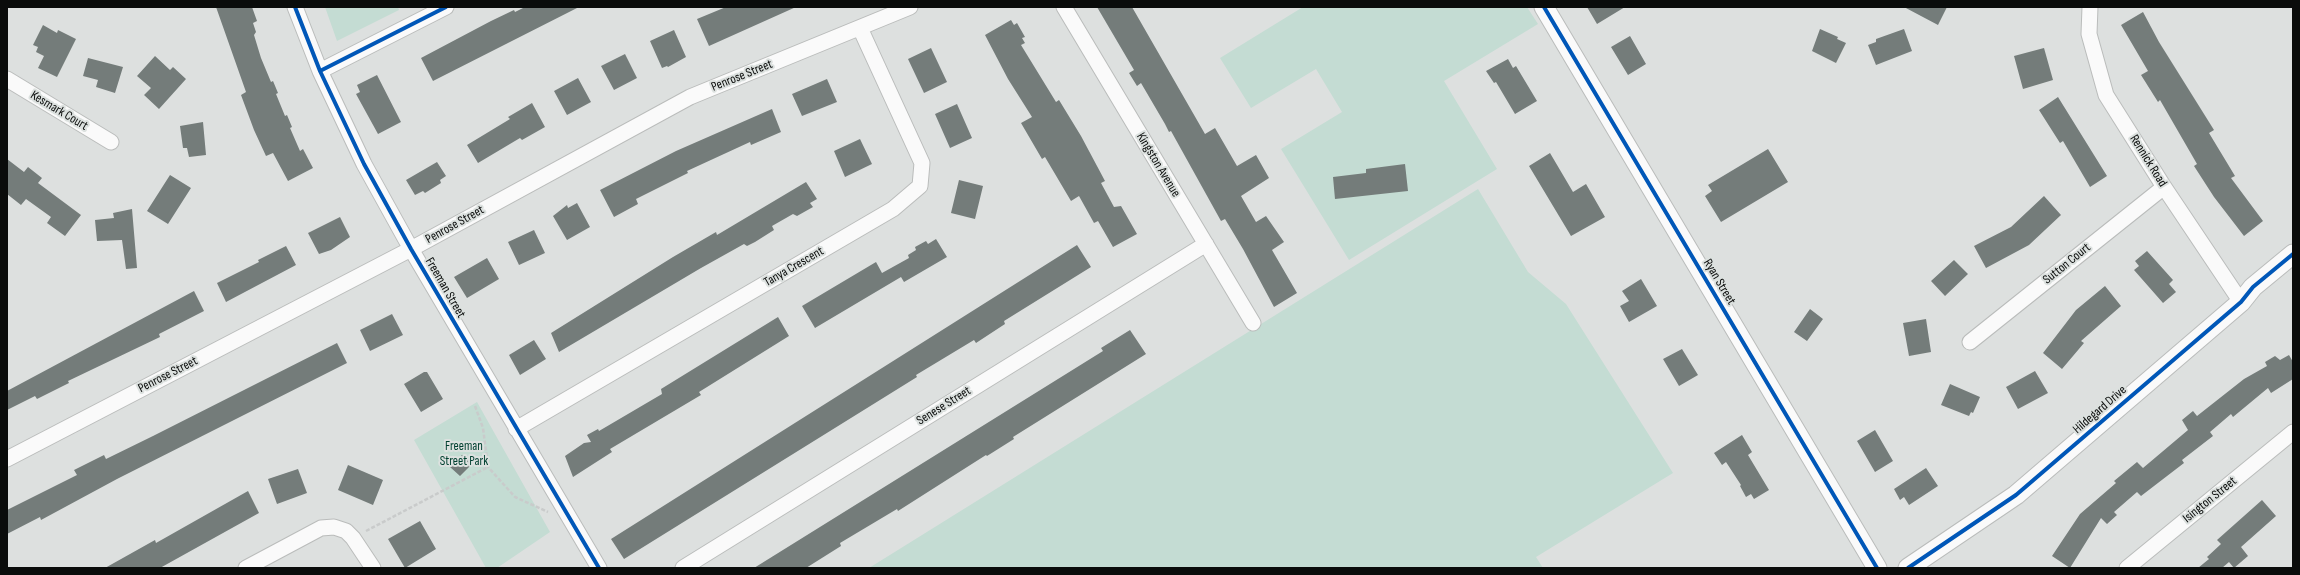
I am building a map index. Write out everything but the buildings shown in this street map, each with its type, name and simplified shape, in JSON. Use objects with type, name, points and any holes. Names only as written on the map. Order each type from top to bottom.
[{"type":"street","name":"Freeman Street","points":[[295,7],[320,72],[364,164],[411,250],[599,568]]},
{"type":"street","points":[[320,72],[446,7]]},
{"type":"street","name":"Penrose Street","points":[[7,459],[411,250],[690,97],[910,7]]},
{"type":"street","name":"Kingston Avenue","points":[[1064,7],[1252,322]]},
{"type":"street","name":"Ryan Street","points":[[1544,7],[1876,568]]},
{"type":"street","name":"Rennick Road","points":[[2090,7],[2089,34],[2106,95],[2164,187],[2241,302]]},
{"type":"street","name":"Tanya Crescent","points":[[516,429],[893,209],[920,186],[922,163],[860,28]]},
{"type":"street","name":"Kesmark Court","points":[[7,79],[111,142]]},
{"type":"street","name":"Sutton Court","points":[[1970,342],[2164,187]]},
{"type":"street","name":"Senese Street","points":[[683,568],[1206,244]]},
{"type":"street","name":"Hildegard Drive","points":[[1908,568],[2016,495],[2241,302],[2253,287],[2293,254]]},
{"type":"street","name":"Isington Street","points":[[2126,568],[2293,432]]},
{"type":"street","points":[[246,568],[321,528],[334,527],[346,531],[353,538],[374,568]]},
{"type":"path","points":[[475,406],[482,428],[488,467],[515,497],[551,513],[564,509]]},
{"type":"path","points":[[353,538],[488,467]]},
{"type":"green space","points":[[325,7],[398,7],[399,10],[337,41]]},
{"type":"green space","points":[[1303,7],[1527,7],[1538,24],[1444,81],[1497,169],[1349,260],[1281,149],[1342,112],[1316,69],[1251,108],[1220,58]]},
{"type":"green space","points":[[1478,189],[1528,272],[1566,304],[1673,473],[1536,557],[1543,568],[869,568]]},
{"type":"green space","name":"Freeman Street Park","points":[[477,402],[550,532],[497,568],[486,568],[414,440]]},
{"type":"cycle path","points":[[295,7],[320,71],[364,164],[411,249],[599,568]]},
{"type":"cycle path","points":[[320,71],[446,7]]},
{"type":"cycle path","points":[[1544,7],[1877,568]]},
{"type":"cycle path","points":[[1908,568],[2016,495],[2241,302],[2253,287],[2293,254]]}]
